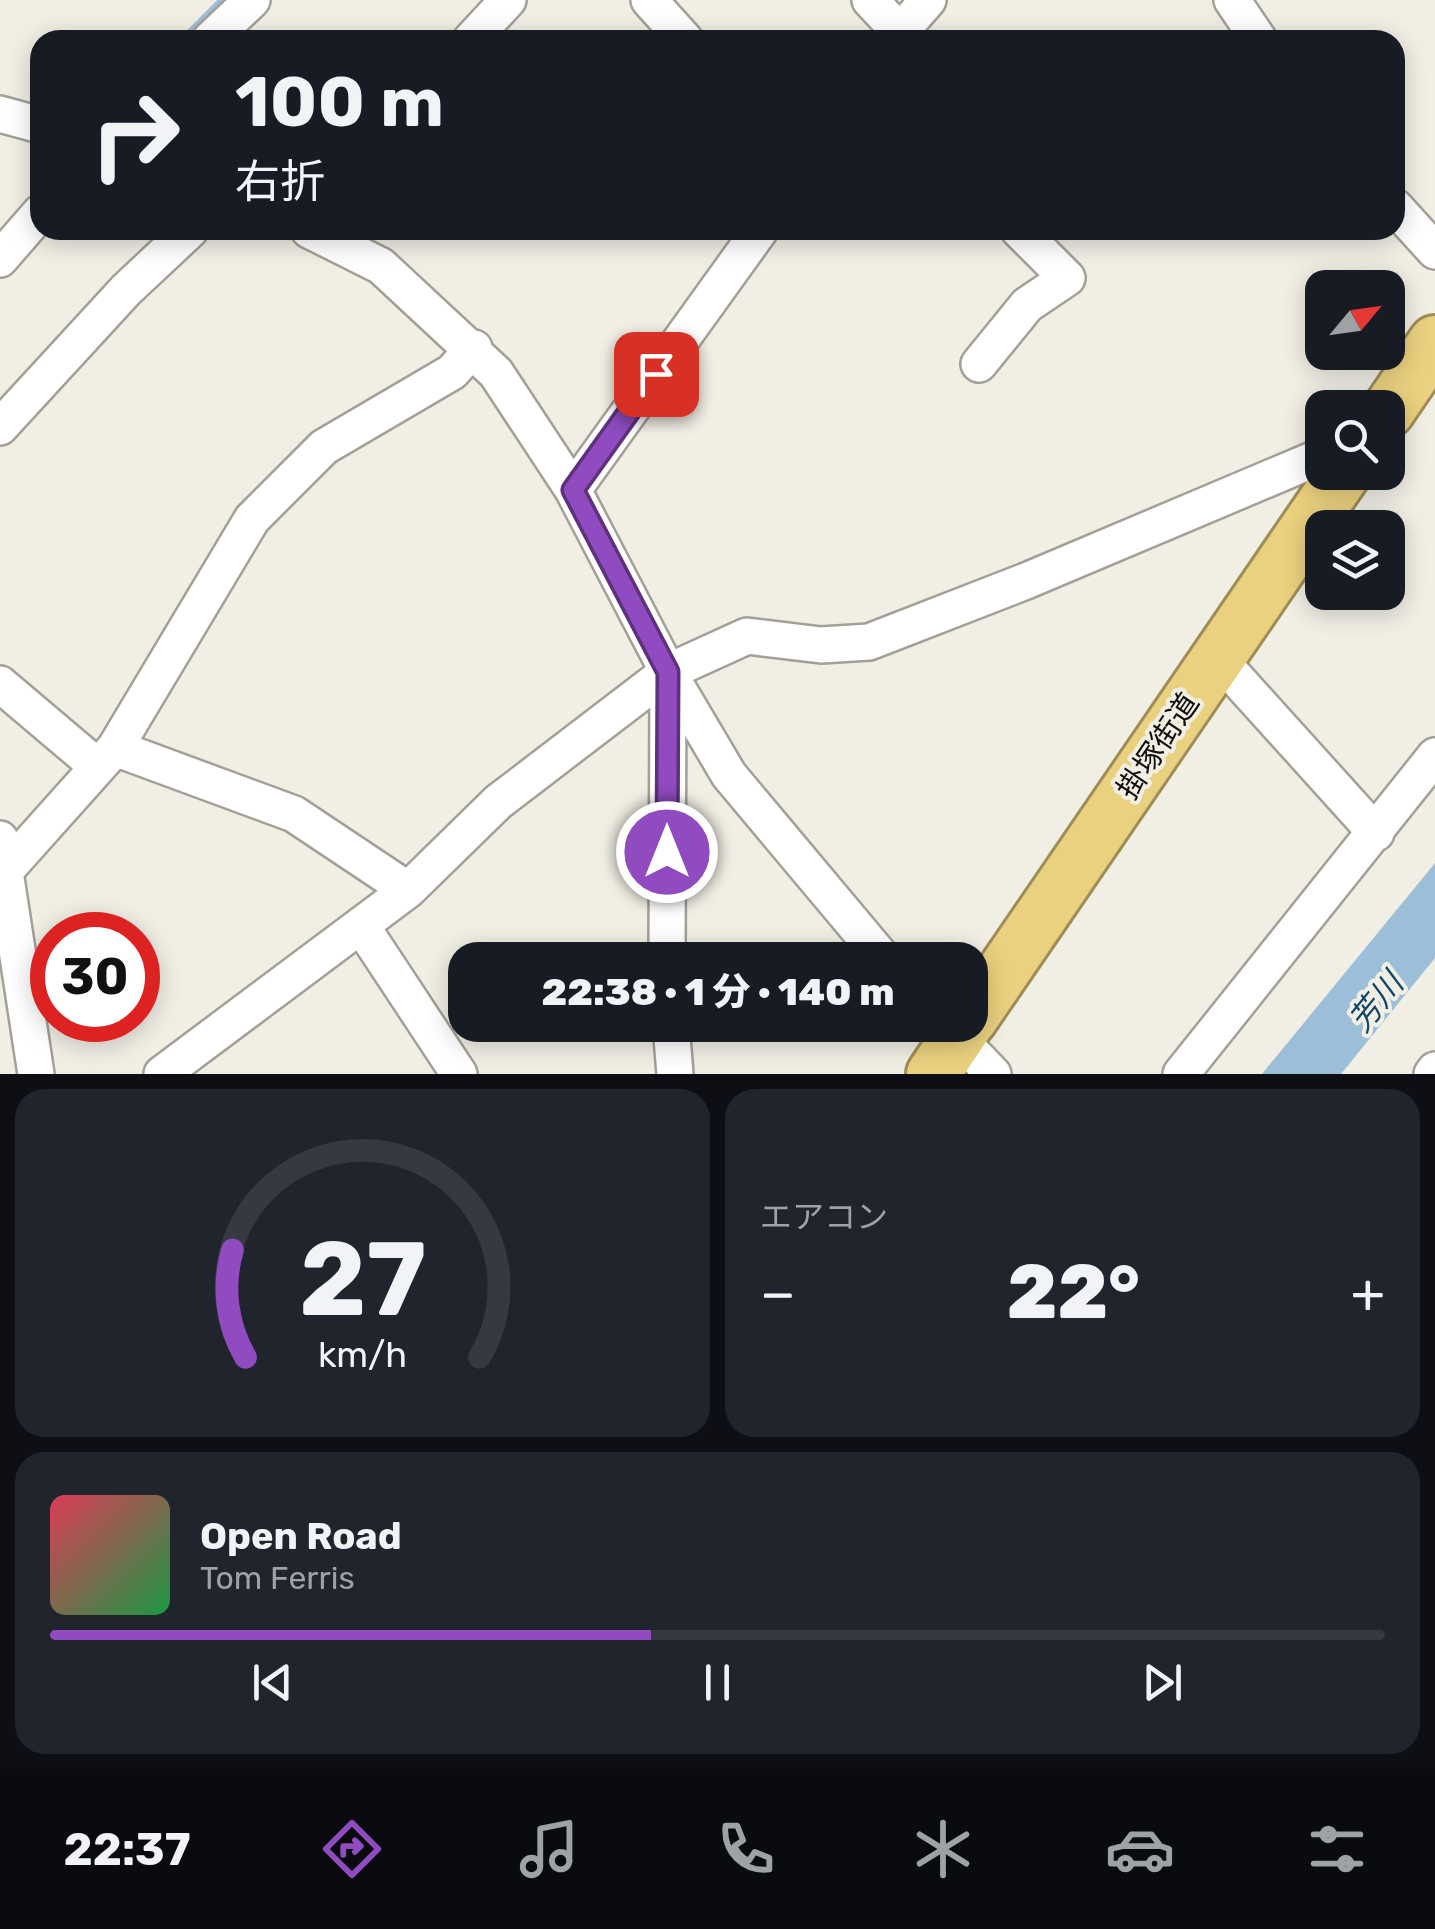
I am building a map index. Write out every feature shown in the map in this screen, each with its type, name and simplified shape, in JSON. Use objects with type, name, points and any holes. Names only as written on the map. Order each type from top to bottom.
[{"type":"highway","points":[[1402,390],[1435,342]]},
{"type":"highway","name":"掛塚街道","points":[[961,1043],[1333,490]]},
{"type":"street","points":[[220,30],[252,0]]},
{"type":"street","points":[[480,30],[508,0]]},
{"type":"street","points":[[648,0],[676,30]]},
{"type":"street","points":[[870,0],[892,30]]},
{"type":"street","points":[[901,30],[928,0]]},
{"type":"street","points":[[1232,0],[1252,30]]},
{"type":"street","points":[[0,114],[30,122]]},
{"type":"street","points":[[1405,218],[1435,251]]},
{"type":"street","points":[[0,259],[30,224]]},
{"type":"street","points":[[0,427],[126,290],[179,240]]},
{"type":"street","points":[[330,240],[381,266],[496,372],[573,490],[668,672],[729,775],[869,942]]},
{"type":"street","points":[[573,490],[753,240]]},
{"type":"street","points":[[979,364],[1027,305],[1067,278],[1029,240]]},
{"type":"street","points":[[36,1074],[2,855],[106,757],[252,519],[324,447],[452,372],[474,348]]},
{"type":"street","points":[[162,1074],[362,927],[408,890],[498,802],[668,672],[747,636],[821,645],[868,642],[1026,581],[1305,463]]},
{"type":"street","points":[[1218,658],[1376,834]]},
{"type":"street","points":[[666,942],[668,672]]},
{"type":"street","points":[[0,684],[106,757],[294,814],[408,890]]},
{"type":"street","points":[[1181,1074],[1435,756]]},
{"type":"street","points":[[362,927],[459,1074]]},
{"type":"street","points":[[672,1042],[675,1074]]},
{"type":"water","name":"芳川","points":[[1435,863],[1435,958],[1341,1074],[1262,1074]]},
{"type":"waterway","points":[[193,30],[223,0]]},
{"type":"route","points":[[656,374],[573,490],[668,672],[667,852]]}]
